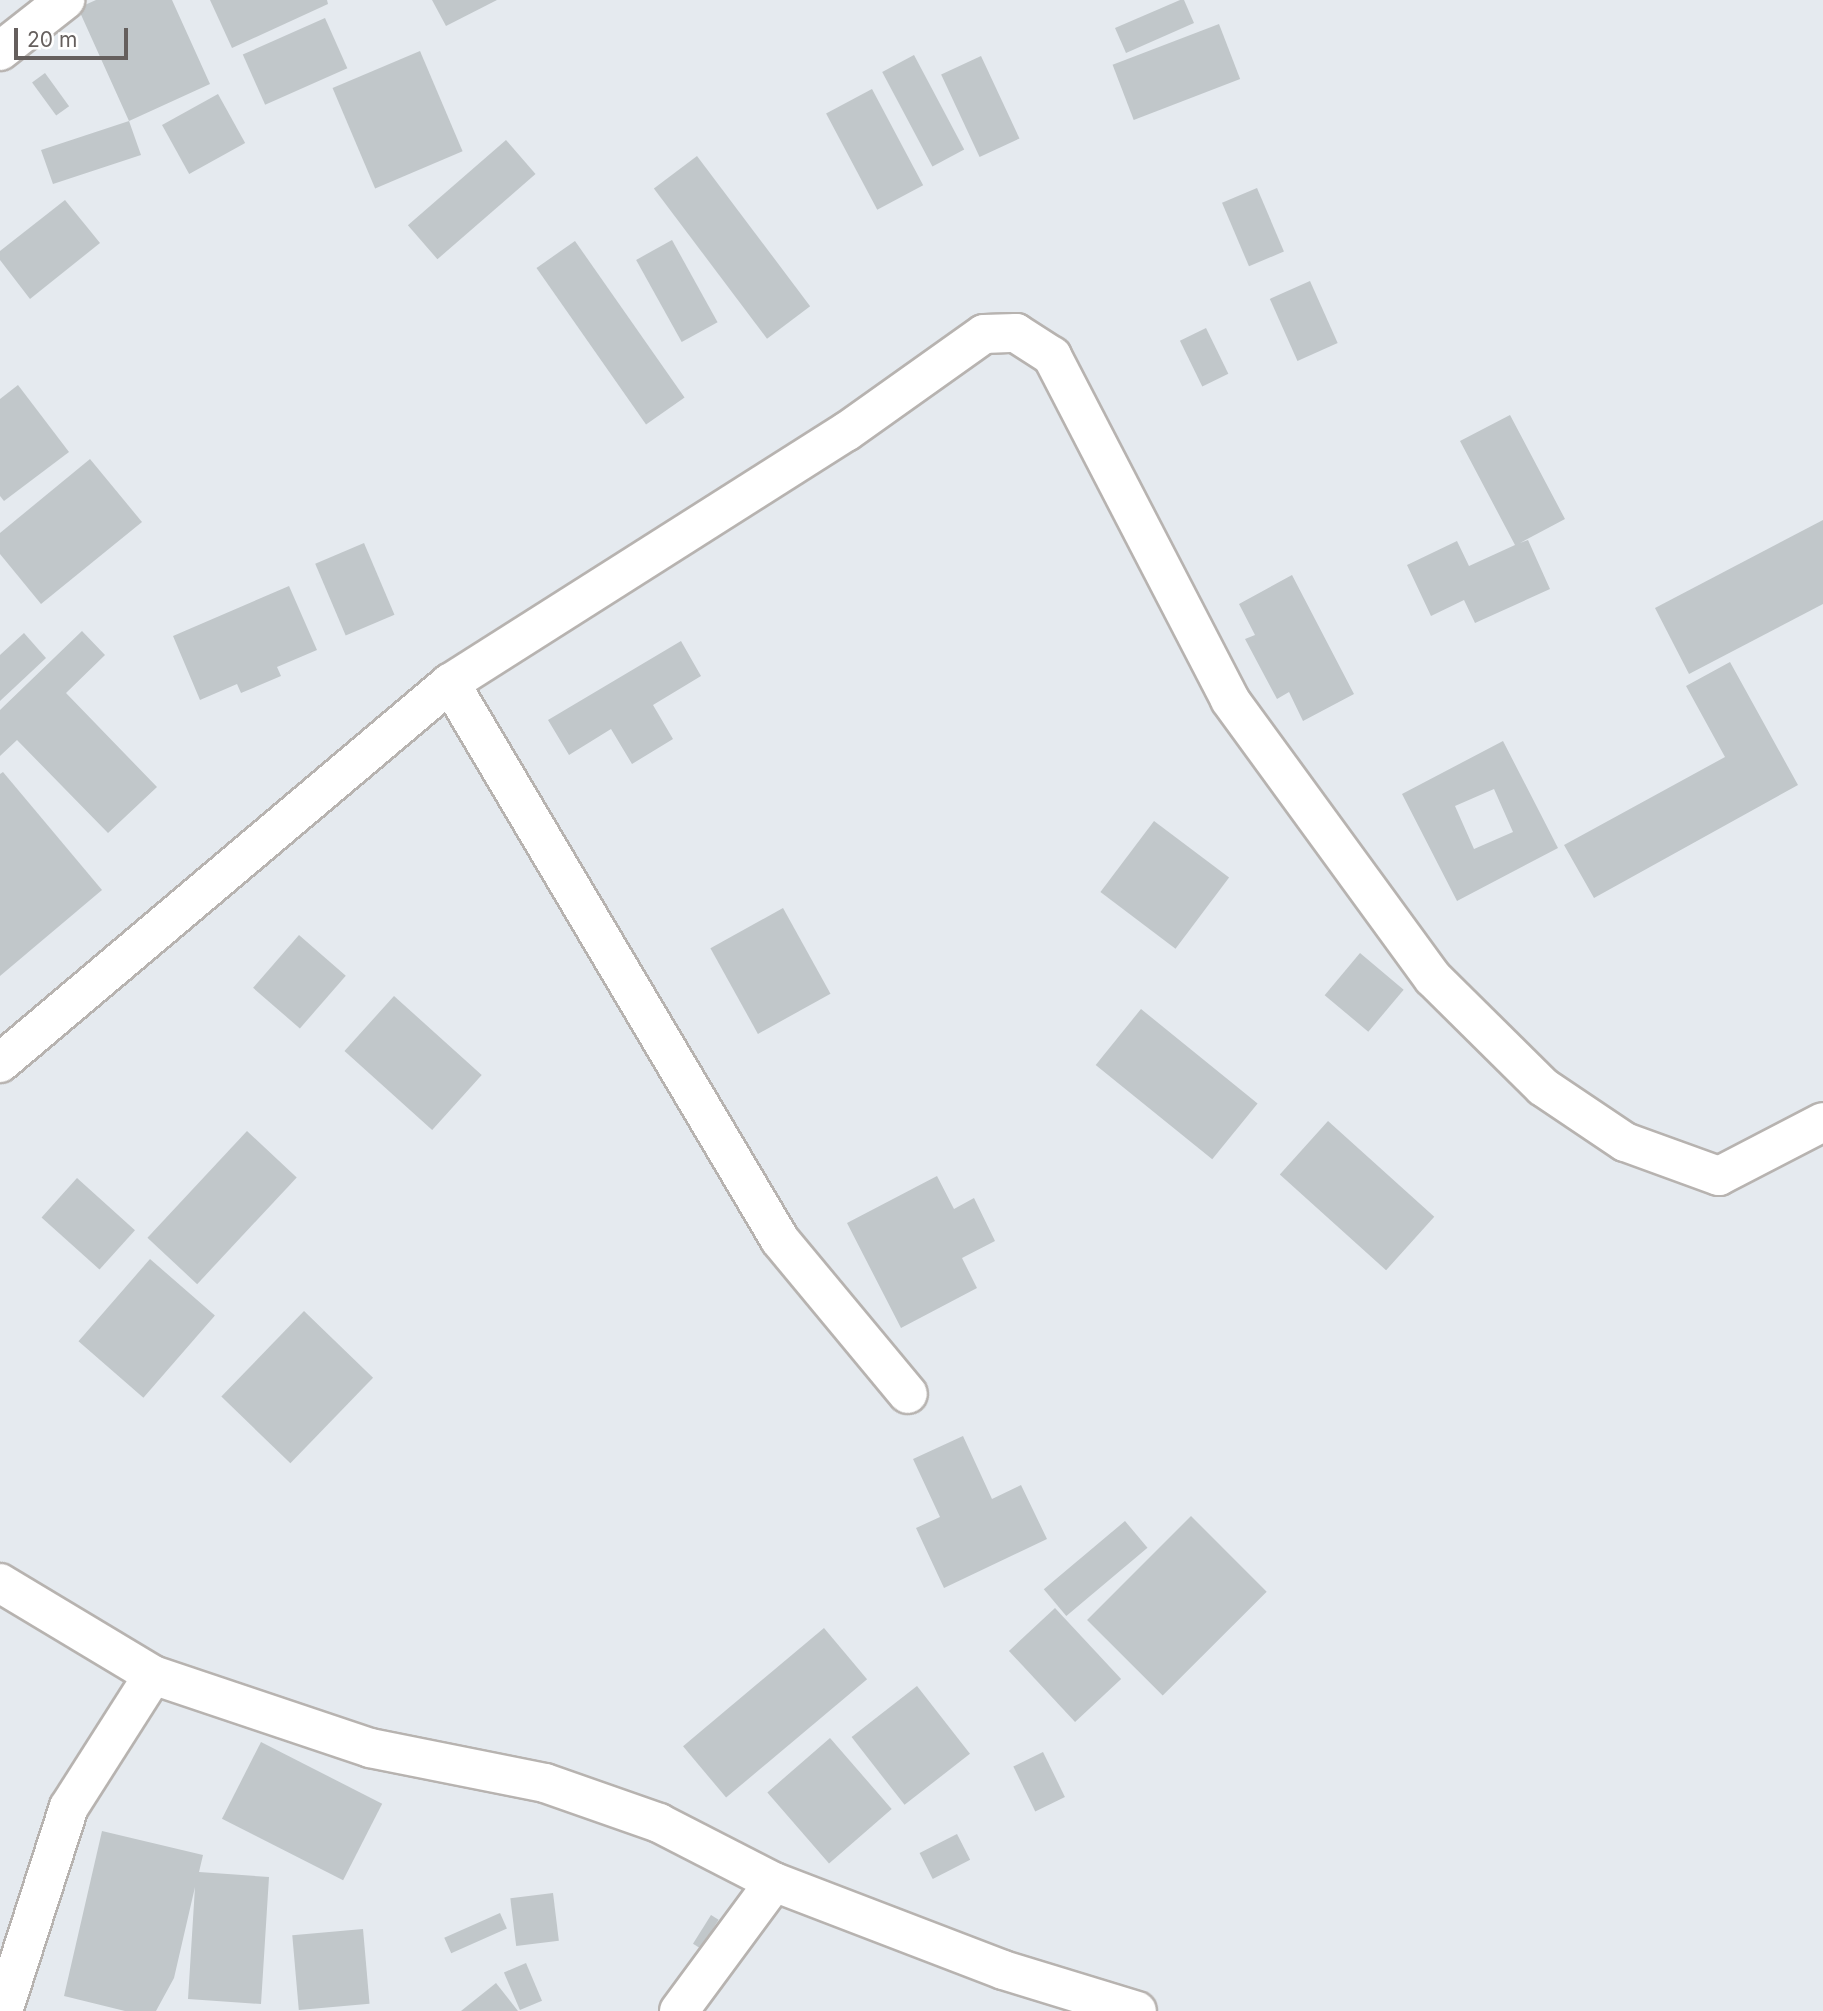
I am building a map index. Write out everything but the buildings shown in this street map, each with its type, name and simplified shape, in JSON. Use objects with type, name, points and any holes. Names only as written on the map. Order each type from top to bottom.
[{"type":"street","points":[[0,51],[65,0]]},
{"type":"street","points":[[0,1063],[450,682],[846,432],[984,334],[1016,333],[1052,356],[1230,700],[1433,978],[1543,1087],[1625,1142],[1718,1176],[1823,1122]]},
{"type":"street","points":[[450,682],[780,1240],[908,1394]]},
{"type":"street","points":[[0,1583],[153,1675],[370,1748],[545,1783],[659,1823],[774,1882],[1003,1970],[1137,2011]]},
{"type":"street","points":[[3,2011],[69,1807],[153,1675]]},
{"type":"street","points":[[679,2011],[774,1882]]}]
